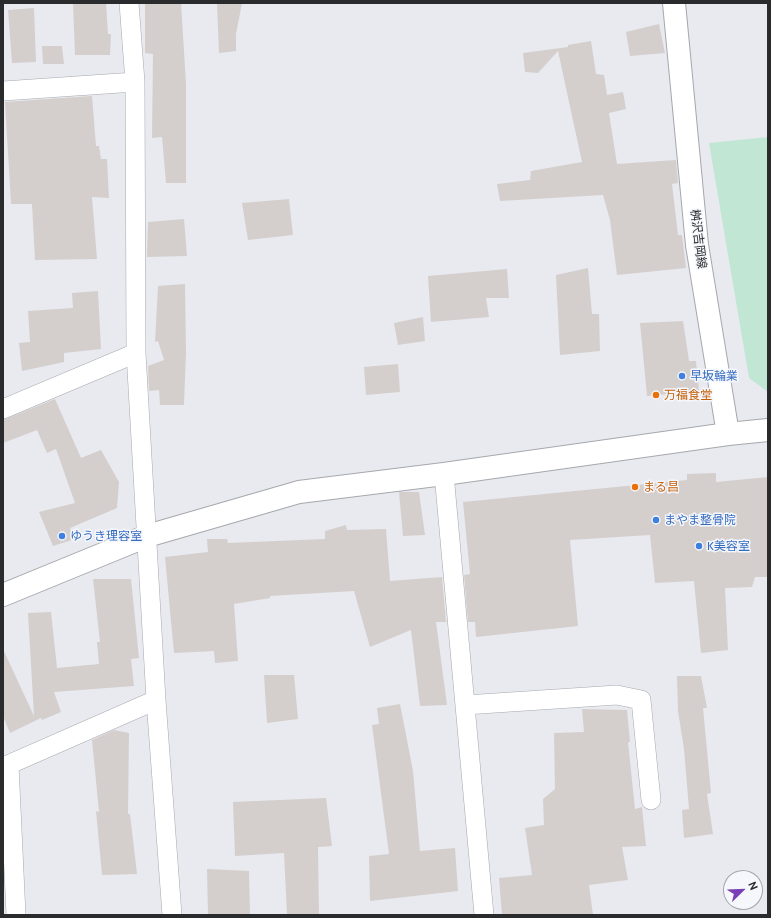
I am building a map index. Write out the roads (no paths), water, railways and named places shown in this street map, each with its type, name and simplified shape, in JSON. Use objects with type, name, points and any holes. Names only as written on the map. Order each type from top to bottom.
[{"type":"street","points":[[129,3],[135,82],[136,353],[148,536],[156,700],[172,915]]},
{"type":"street","name":"桝沢吉岡線","points":[[674,3],[697,245],[728,434]]},
{"type":"street","points":[[3,91],[135,82]]},
{"type":"street","points":[[3,409],[136,353]]},
{"type":"street","points":[[3,595],[148,536],[299,492],[444,474],[728,434],[768,430]]},
{"type":"street","points":[[444,474],[484,915]]},
{"type":"street","points":[[464,705],[617,695],[640,700],[651,800]]},
{"type":"street","points":[[16,915],[6,766],[156,700]]},
{"type":"place","name":"早坂輪業","points":[[682,376]]},
{"type":"place","name":"万福食堂","points":[[656,395]]},
{"type":"place","name":"まる昌","points":[[635,487]]},
{"type":"place","name":"まやま整骨院","points":[[656,520]]},
{"type":"place","name":"ゆうき理容室","points":[[62,536]]},
{"type":"place","name":"K美容室","points":[[699,546]]}]
